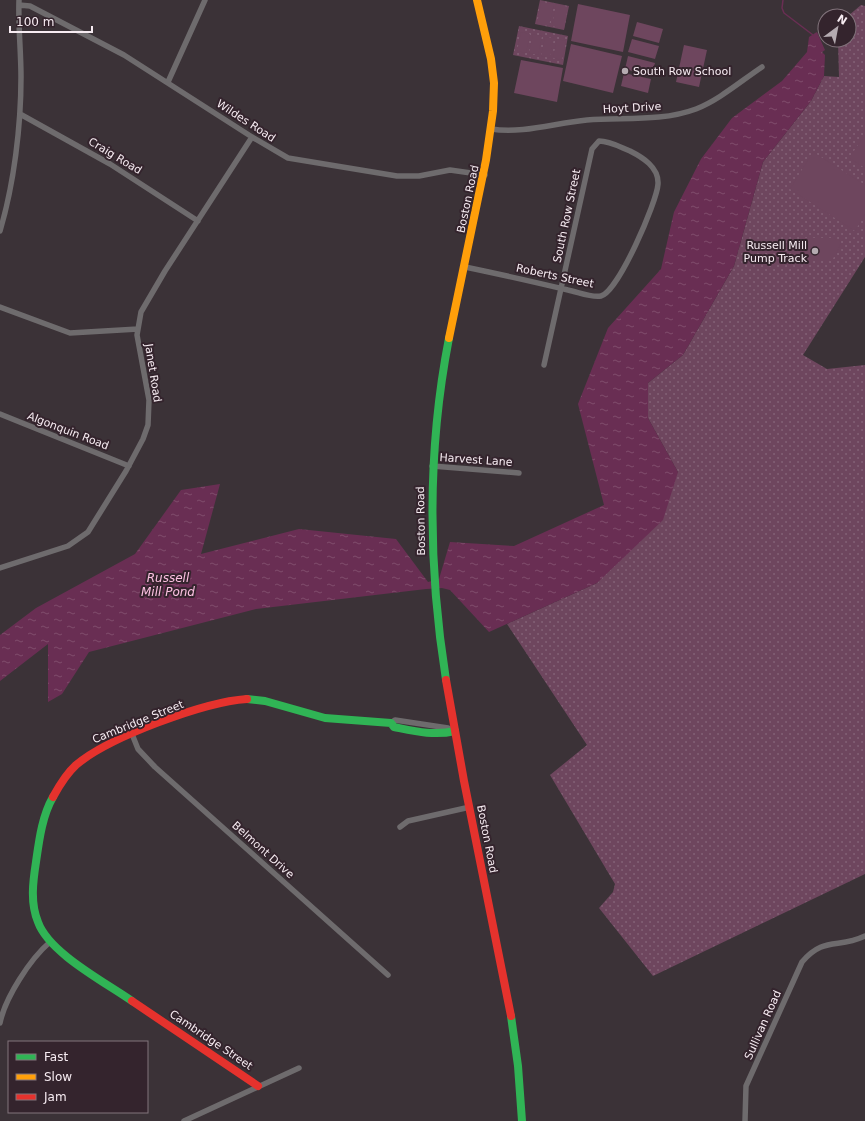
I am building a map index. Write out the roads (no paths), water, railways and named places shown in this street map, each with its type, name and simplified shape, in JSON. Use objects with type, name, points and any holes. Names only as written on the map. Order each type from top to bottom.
[{"type":"main road","name":"Boston Road","points":[[477,0],[485,32],[493,76],[494,94],[491,129],[485,175],[445,363],[437,414],[432,466],[430,524],[434,589],[441,653],[516,1042],[519,1061],[522,1121]]},
{"type":"main road","name":"Cambridge Street","points":[[258,1086],[75,962],[50,942],[38,923],[33,905],[33,881],[38,846],[46,811],[60,783],[74,767],[90,754],[132,734],[200,709],[228,701],[250,699],[266,701],[317,716],[391,723],[394,727],[447,734],[455,731]]},
{"type":"street","points":[[168,82],[205,0]]},
{"type":"street","points":[[0,231],[10,183],[20,114],[21,76],[19,3]]},
{"type":"street","name":"Wildes Road","points":[[19,3],[30,6],[89,35],[168,82],[252,138],[288,158],[308,163],[397,176],[419,176],[450,170],[485,175]]},
{"type":"street","name":"Hoyt Drive","points":[[491,129],[508,132],[565,122],[649,118],[684,112],[697,108],[723,94],[762,67]]},
{"type":"street","name":"Craig Road","points":[[20,114],[110,164],[198,221]]},
{"type":"street","name":"Janet Road","points":[[0,568],[68,546],[88,532],[129,466],[143,439],[148,425],[149,400],[137,335],[141,312],[151,293],[252,138]]},
{"type":"street","name":"Roberts Street","points":[[465,267],[595,296],[602,296],[607,292],[623,268],[645,228],[658,184],[656,174],[649,163],[642,157],[606,141],[598,142]]},
{"type":"street","name":"South Row Street","points":[[544,365],[592,149],[598,142]]},
{"type":"street","points":[[0,307],[70,333],[138,329]]},
{"type":"street","name":"Algonquin Road","points":[[0,414],[129,466]]},
{"type":"street","name":"Harvest Lane","points":[[432,466],[519,473]]},
{"type":"street","name":"Belmont Drive","points":[[132,734],[138,749],[155,767],[388,975]]},
{"type":"street","points":[[400,826],[408,821],[470,807]]},
{"type":"street","name":"Sullivan Road","points":[[745,1121],[746,1086],[802,962],[811,951],[820,946],[842,943],[865,936]]},
{"type":"street","points":[[0,1023],[3,1009],[12,994],[41,950],[50,942]]},
{"type":"street","points":[[184,1121],[299,1068]]},
{"type":"water","name":"Russell Mill Pond","points":[[817,32],[817,48],[824,48],[825,50],[822,52],[825,55],[824,76],[811,101],[763,162],[734,266],[683,355],[648,383],[648,418],[678,472],[663,520],[597,583],[489,632],[450,590],[442,588],[426,589],[256,609],[89,652],[62,694],[48,702],[48,644],[0,681],[0,635],[36,608],[135,554],[181,490],[220,484],[201,554],[299,529],[396,539],[428,582],[439,579],[450,542],[514,546],[604,505],[578,404],[608,328],[661,269],[674,212],[701,159],[732,118],[782,81],[807,52],[809,37]]},
{"type":"waterway","points":[[783,0],[782,8],[784,13],[813,35]]},
{"type":"place","name":"South Row School","points":[[625,71]]},
{"type":"place","name":"Russell Mill Pump Track","points":[[815,251]]}]
